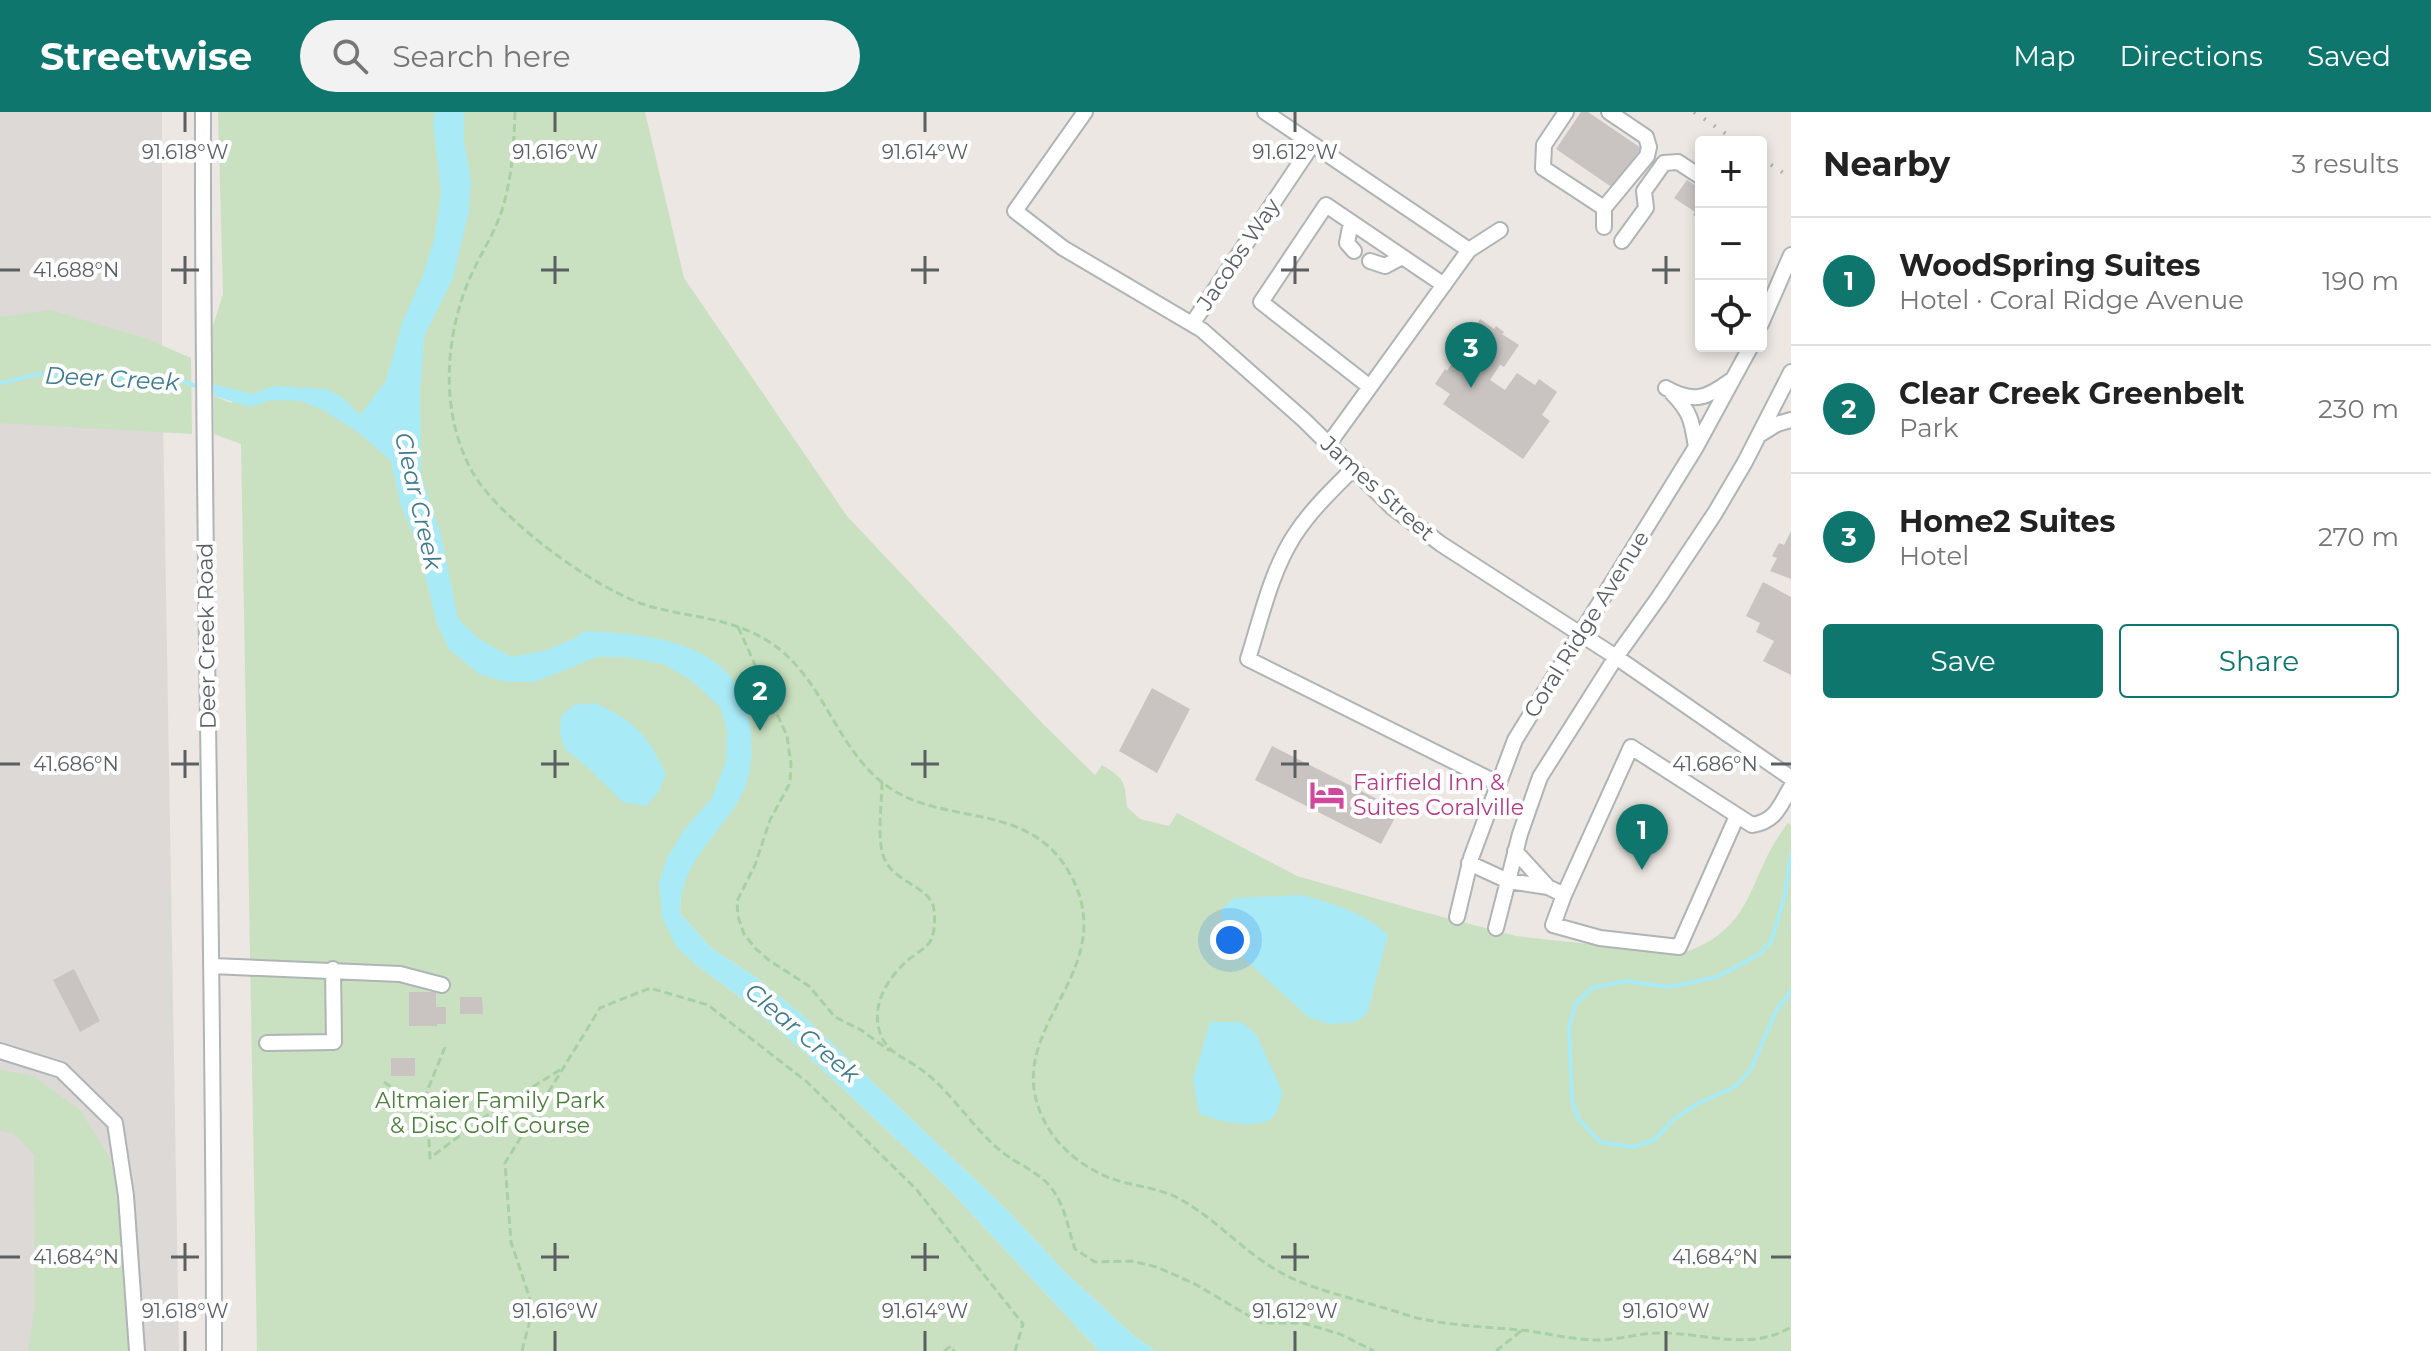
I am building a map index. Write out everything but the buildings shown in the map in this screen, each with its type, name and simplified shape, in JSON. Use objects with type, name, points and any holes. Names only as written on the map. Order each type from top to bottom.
[{"type":"street","name":"Deer Creek Road","points":[[203,112],[202,357],[212,966],[214,1351]]},
{"type":"street","name":"James Street","points":[[1085,112],[1015,211],[1063,248],[1202,330],[1304,420],[1392,507],[1441,544],[1616,657],[1791,778]]},
{"type":"street","points":[[1265,112],[1469,250]]},
{"type":"street","points":[[1566,112],[1544,145],[1543,168],[1604,208]]},
{"type":"street","points":[[1604,227],[1604,208],[1647,156],[1649,147],[1646,137],[1609,112]]},
{"type":"street","name":"Jacobs Way","points":[[1192,324],[1312,145]]},
{"type":"street","points":[[1622,241],[1646,208],[1644,191],[1664,163],[1678,162],[1695,173]]},
{"type":"street","points":[[1370,387],[1261,302],[1326,205],[1444,285]]},
{"type":"street","points":[[1351,222],[1347,243],[1354,251]]},
{"type":"street","points":[[1328,445],[1469,250],[1500,230]]},
{"type":"street","points":[[1767,310],[1791,255]]},
{"type":"street","points":[[1370,261],[1385,266],[1402,257]]},
{"type":"street","name":"Coral Ridge Avenue","points":[[1457,917],[1469,863],[1515,740],[1696,447],[1748,352]]},
{"type":"street","name":"Coral Ridge Avenue","points":[[1496,928],[1515,851],[1540,777],[1616,657],[1715,513],[1791,372]]},
{"type":"street","points":[[1696,447],[1692,421],[1686,407],[1666,388],[1681,396],[1697,398],[1713,394],[1736,375]]},
{"type":"street","points":[[1759,436],[1777,424],[1791,420]]},
{"type":"street","points":[[1352,470],[1321,501],[1293,537],[1269,592],[1248,659],[1497,783]]},
{"type":"street","points":[[1737,816],[1679,947],[1600,938],[1553,925],[1631,747],[1752,825],[1767,823],[1791,787]]},
{"type":"street","points":[[1515,851],[1548,887]]},
{"type":"street","points":[[1469,863],[1508,881],[1548,887],[1564,895]]},
{"type":"street","points":[[212,966],[400,974],[442,985]]},
{"type":"street","points":[[267,1043],[334,1042],[333,969]]},
{"type":"street","points":[[0,1051],[61,1070],[115,1123],[126,1196],[137,1351]]},
{"type":"path","points":[[515,112],[509,183],[500,217],[468,282],[450,358],[448,396],[456,432],[472,471],[495,504],[518,525],[604,587],[660,610],[704,616],[737,625],[772,643],[799,667],[814,686],[857,759],[895,792],[924,805],[1007,824],[1046,844],[1072,878],[1081,900],[1085,927],[1076,970],[1038,1042],[1032,1069],[1044,1122],[1060,1145],[1079,1162],[1118,1181],[1177,1197],[1202,1213],[1261,1262],[1296,1281],[1415,1318],[1593,1340],[1672,1333],[1737,1345],[1757,1343],[1791,1327]]},
{"type":"path","points":[[737,625],[787,736],[791,764],[790,783],[770,820],[755,865],[737,901],[744,934],[756,949],[809,986],[835,1017],[917,1066],[938,1083],[960,1111],[1001,1151],[1047,1184],[1064,1208],[1075,1249],[1085,1256],[1095,1262],[1131,1261],[1157,1267],[1195,1284],[1261,1323],[1303,1323],[1340,1334],[1374,1351]]},
{"type":"path","points":[[882,782],[883,856],[901,881],[921,889],[934,906],[935,926],[930,943],[906,962],[885,985],[878,1006],[879,1030],[893,1054]]},
{"type":"path","points":[[522,1351],[533,1308],[511,1242],[505,1163],[600,1008],[650,988],[708,1005],[807,1082],[916,1189],[1023,1324],[1015,1351]]},
{"type":"path","points":[[445,1047],[426,1094],[430,1158],[486,1116],[567,1065]]},
{"type":"path","points":[[384,1082],[427,1111]]},
{"type":"path","points":[[1496,1351],[1522,1331]]},
{"type":"path","points":[[1786,1332],[1791,1336]]},
{"type":"path","points":[[944,1351],[951,1346],[954,1351]]},
{"type":"shaded area","points":[[0,112],[162,112],[162,358],[179,1351],[0,1351]]},
{"type":"green space","name":"Altmaier Family Park & Disc Golf Course","points":[[218,112],[645,112],[684,278],[847,516],[1095,775],[1102,765],[1119,777],[1124,786],[1127,807],[1140,819],[1169,826],[1177,813],[1297,876],[1516,936],[1680,954],[1706,943],[1738,915],[1774,843],[1788,823],[1791,825],[1791,1351],[1156,1351],[1134,1336],[1064,1271],[1006,1209],[801,1014],[754,976],[711,948],[680,913],[681,888],[660,883],[695,964],[740,997],[802,1050],[946,1186],[1099,1351],[257,1351],[241,444],[214,434],[214,396],[231,403],[242,392],[213,384],[213,326],[223,294]]},
{"type":"green space","points":[[50,310],[145,338],[191,358],[192,434],[0,423],[0,317]]},
{"type":"green space","points":[[0,1070],[34,1076],[80,1110],[110,1158],[122,1222],[131,1351],[28,1351],[35,1305],[34,1155],[13,1133],[0,1131]]},
{"type":"water","name":"Clear Creek","points":[[435,112],[464,112],[464,141],[471,180],[469,211],[453,278],[424,337],[420,396],[421,475],[441,535],[458,619],[479,639],[512,657],[547,650],[584,631],[611,633],[666,641],[692,649],[714,662],[733,679],[745,702],[751,732],[748,777],[742,795],[700,854],[685,881],[680,913],[711,948],[754,976],[801,1014],[1006,1209],[1064,1271],[1134,1336],[1156,1351],[1099,1351],[946,1186],[802,1050],[676,946],[662,917],[659,883],[667,858],[684,830],[712,798],[726,761],[727,730],[720,707],[691,680],[663,664],[625,657],[597,657],[535,682],[506,682],[479,674],[449,649],[437,623],[417,543],[401,506],[391,461],[359,433],[323,410],[301,401],[271,400],[250,407],[214,396],[213,384],[253,394],[274,386],[326,389],[343,398],[360,415],[386,381],[402,323],[423,275],[435,236],[441,192],[433,122]]},
{"type":"water","points":[[595,703],[621,716],[638,730],[666,774],[658,793],[646,806],[623,802],[565,749],[560,734],[561,716],[574,705]]},
{"type":"water","points":[[1302,895],[1358,915],[1388,935],[1367,1014],[1356,1022],[1329,1024],[1308,1017],[1227,943],[1221,922],[1222,909],[1234,898]]},
{"type":"water","points":[[1210,1022],[1241,1022],[1256,1034],[1283,1093],[1275,1115],[1267,1121],[1237,1123],[1199,1113],[1193,1080]]},
{"type":"waterway","name":"Deer Creek","points":[[0,383],[39,374],[182,381],[199,387]]},
{"type":"waterway","points":[[1791,854],[1784,899],[1771,942],[1758,955],[1717,977],[1669,987],[1626,981],[1592,988],[1576,1003],[1569,1027],[1572,1100],[1578,1118],[1600,1142],[1633,1147],[1654,1140],[1674,1119],[1697,1104],[1736,1086],[1751,1069],[1777,1009],[1791,991]]},
{"type":"railway","points":[[1694,112],[1729,136]]},
{"type":"railway","points":[[1767,162],[1791,178]]},
{"type":"place","name":"Home2 Suites","points":[[1471,388]]},
{"type":"place","name":"Clear Creek Greenbelt","points":[[760,731]]},
{"type":"place","name":"Fairfield Inn & Suites Coralville","points":[[1327,795]]},
{"type":"place","name":"WoodSpring Suites","points":[[1642,870]]}]
